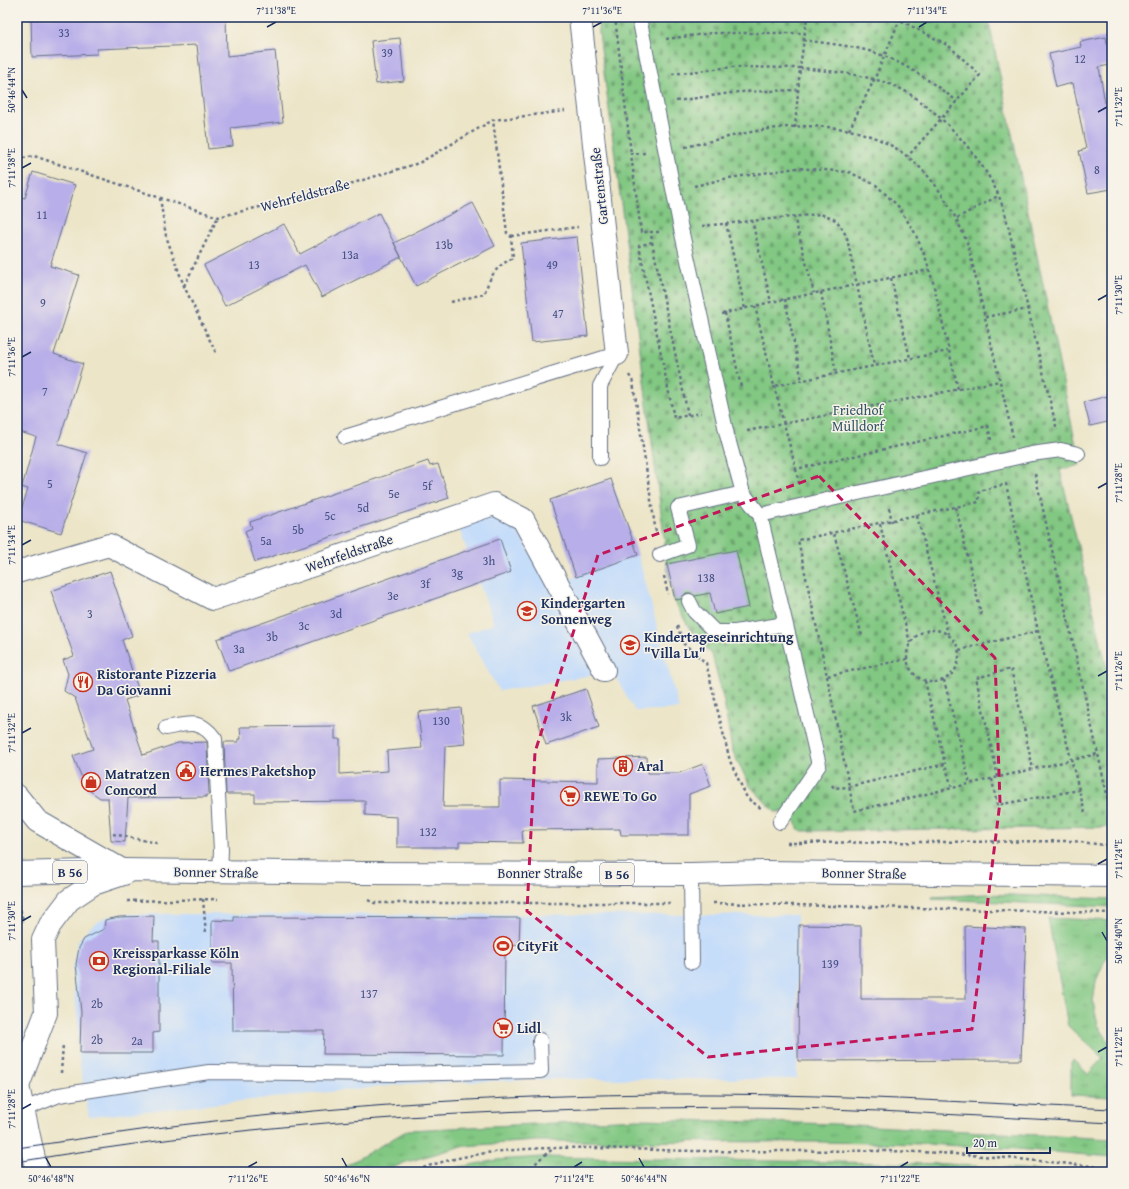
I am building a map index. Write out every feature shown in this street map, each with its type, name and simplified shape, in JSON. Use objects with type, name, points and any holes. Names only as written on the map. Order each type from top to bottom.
[{"type":"street","name":"Gartenstraße","points":[[580,17],[618,354]]},
{"type":"street","name":"Wehrfeldstraße","points":[[17,572],[109,545],[213,599],[494,504],[522,519],[604,670]]},
{"type":"street","points":[[17,796],[37,821],[128,870]]},
{"type":"street","name":"Bonner Straße","points":[[17,873],[128,870],[220,872],[691,874],[763,872],[1112,876]]},
{"type":"street","points":[[37,1172],[22,1110],[18,1084],[46,1013],[43,940],[50,925],[69,900],[93,884],[128,870]]},
{"type":"lane","points":[[639,17],[681,230],[727,435],[743,493],[760,515],[819,765],[780,822]]},
{"type":"lane","points":[[345,437],[618,354]]},
{"type":"lane","points":[[600,458],[600,386],[618,354]]},
{"type":"lane","points":[[760,515],[1024,456],[1061,450],[1078,454]]},
{"type":"lane","points":[[660,555],[688,545],[678,508],[743,493]]},
{"type":"lane","points":[[689,601],[694,611],[716,632],[735,632],[785,624]]},
{"type":"lane","points":[[166,728],[192,723],[200,725],[210,731],[215,739],[221,850],[220,872]]},
{"type":"lane","points":[[691,874],[692,962]]},
{"type":"lane","points":[[22,1110],[59,1095],[209,1072],[395,1074],[541,1071],[540,1040]]},
{"type":"path","points":[[615,17],[641,232],[681,230],[726,223],[794,216],[820,214],[833,217],[841,226],[847,238],[874,365]]},
{"type":"path","points":[[795,128],[803,40],[807,17]]},
{"type":"path","points":[[890,17],[900,18],[949,46],[980,74],[908,156]]},
{"type":"path","points":[[849,130],[885,56],[900,18]]},
{"type":"path","points":[[644,42],[712,33],[804,33]]},
{"type":"path","points":[[803,40],[838,45],[885,56],[915,71],[957,101]]},
{"type":"path","points":[[651,76],[732,68],[800,68],[874,80],[906,92],[922,102],[968,148],[984,169],[1005,213],[1061,450]]},
{"type":"path","points":[[656,104],[738,92],[798,90]]},
{"type":"path","name":"Wehrfeldstraße","points":[[218,217],[330,190],[419,163],[492,120],[590,108]]},
{"type":"path","points":[[451,302],[484,294],[491,275],[501,264],[513,258],[511,236],[507,233],[492,120]]},
{"type":"path","points":[[631,154],[665,151],[743,134],[795,128],[835,127],[863,132],[891,144],[915,162],[938,188],[957,218],[968,245],[1000,380],[1024,456],[1110,812]]},
{"type":"path","points":[[17,159],[34,156],[218,217],[184,286]]},
{"type":"path","points":[[674,190],[728,178],[797,168],[849,172],[876,186],[898,206],[915,234],[929,270],[958,389]]},
{"type":"path","points":[[957,218],[998,196]]},
{"type":"path","points":[[160,198],[166,236],[184,286],[216,353]]},
{"type":"path","points":[[794,216],[814,293]]},
{"type":"path","points":[[752,220],[771,302]]},
{"type":"path","points":[[726,223],[744,309]]},
{"type":"path","points":[[511,236],[582,226]]},
{"type":"path","points":[[651,232],[688,415]]},
{"type":"path","points":[[652,242],[639,246],[674,418],[722,410]]},
{"type":"path","points":[[701,318],[785,299],[929,270]]},
{"type":"path","points":[[891,278],[910,358]]},
{"type":"path","points":[[821,292],[836,372]]},
{"type":"path","points":[[785,299],[802,381]]},
{"type":"path","points":[[755,306],[796,469],[988,426],[996,462]]},
{"type":"path","points":[[985,317],[1028,309]]},
{"type":"path","points":[[725,313],[741,392]]},
{"type":"path","points":[[774,386],[802,381],[836,372],[948,351]]},
{"type":"path","points":[[727,435],[1000,380]]},
{"type":"path","points":[[748,423],[750,431]]},
{"type":"path","points":[[1085,814],[1079,790],[1071,760],[1038,631],[1006,484],[979,491],[979,502],[834,534],[798,540],[854,811],[992,779],[998,777],[1033,769],[1071,760],[1097,754]]},
{"type":"path","points":[[956,507],[982,618]]},
{"type":"path","points":[[880,524],[910,643],[907,659],[915,675],[926,681],[944,680],[957,668],[959,650],[948,634],[917,516]]},
{"type":"path","points":[[834,534],[862,636]]},
{"type":"path","points":[[910,643],[925,631],[938,631],[948,634]]},
{"type":"path","points":[[959,650],[1038,631]]},
{"type":"path","points":[[827,676],[907,659]]},
{"type":"path","points":[[998,777],[976,678],[1011,669],[1033,769]]},
{"type":"path","points":[[944,680],[970,784]]},
{"type":"path","points":[[926,681],[952,788]]},
{"type":"path","points":[[848,787],[945,764]]},
{"type":"path","points":[[992,779],[997,805],[1079,790]]},
{"type":"path","points":[[363,897],[374,904],[692,902],[1112,913]]},
{"type":"path","points":[[120,901],[226,898]]},
{"type":"path","points":[[203,899],[206,934]]},
{"type":"path","points":[[412,1172],[434,1163],[502,1151],[554,1148],[701,1151],[884,1151],[991,1157],[1112,1168]]},
{"type":"path","points":[[527,1172],[542,1157],[554,1148]]},
{"type":"highlighted area","points":[[819,476],[995,658],[1000,802],[972,1029],[708,1057],[527,911],[535,752],[598,555]]},
{"type":"shaded area","name":"Kindertageseinrichtung \"Villa Lu\"","points":[[611,479],[640,562],[679,709],[635,711],[562,582],[576,577],[550,500]]},
{"type":"shaded area","name":"Kindergarten Sonnenweg","points":[[496,513],[513,522],[598,674],[499,691],[467,633],[494,624],[458,526]]},
{"type":"shaded area","points":[[123,914],[797,915],[797,1079],[552,1079],[406,1084],[89,1117],[78,1054],[78,1024],[72,969],[78,941],[90,927],[106,917]]},
{"type":"green space","name":"Friedhof Mülldorf","points":[[597,17],[988,17],[1080,465],[1060,470],[1112,690],[1112,827],[800,831],[789,811],[775,812],[750,786],[732,750],[724,702],[712,654],[695,639],[674,600],[666,561],[666,551]]},
{"type":"green space","points":[[986,894],[1112,899],[1112,907],[933,899],[932,897]]},
{"type":"green space","points":[[1048,918],[1112,921],[1112,952],[1104,962],[1096,981],[1093,1002],[1098,1025],[1112,1047],[1112,1097],[1071,1095],[1071,1062],[1073,1060],[1088,1074],[1103,1058],[1068,1026]]},
{"type":"green space","points":[[638,1119],[837,1124],[1112,1139],[1112,1157],[1016,1149],[926,1144],[536,1141],[463,1146],[403,1163],[385,1172],[335,1172],[408,1130]]},
{"type":"green space","points":[[542,1157],[945,1164],[1064,1172],[433,1172],[497,1160]]},
{"type":"building","points":[[31,17],[226,17],[227,56],[275,51],[283,122],[231,128],[233,146],[208,149],[197,45],[97,49],[97,54],[32,57]]},
{"type":"building","points":[[1106,37],[1111,65],[1099,67],[1106,109],[1112,108],[1112,189],[1088,193],[1079,151],[1086,149],[1073,83],[1056,87],[1049,54],[1081,47],[1080,42]]},
{"type":"building","points":[[400,38],[404,81],[376,84],[371,41]]},
{"type":"building","points":[[33,172],[75,185],[50,266],[79,275],[54,354],[83,364],[58,444],[87,453],[61,533],[18,520],[28,489],[22,487],[36,437],[17,431],[17,420],[23,399],[17,397],[17,196],[25,198]]},
{"type":"building","points":[[473,203],[495,246],[416,286],[394,243]]},
{"type":"building","points":[[379,213],[401,257],[322,297],[305,265],[225,306],[204,265],[284,224],[300,254]]},
{"type":"building","points":[[577,237],[588,336],[532,342],[521,243]]},
{"type":"building","points":[[1112,395],[1112,421],[1090,426],[1084,402]]},
{"type":"building","points":[[428,461],[430,466],[438,464],[449,498],[255,562],[245,531],[252,528],[250,522]]},
{"type":"building","points":[[611,479],[638,555],[576,577],[550,500]]},
{"type":"building","points":[[500,539],[511,572],[229,671],[217,639]]},
{"type":"building","points":[[736,550],[749,607],[715,614],[710,593],[695,596],[690,593],[686,593],[681,599],[675,600],[667,564]]},
{"type":"building","points":[[110,571],[132,636],[122,640],[140,695],[125,700],[143,755],[178,743],[207,742],[209,795],[206,795],[206,797],[128,798],[125,842],[111,841],[108,798],[100,798],[86,788],[73,756],[93,749],[75,698],[64,691],[68,674],[63,660],[74,656],[51,591]]},
{"type":"building","points":[[586,689],[599,727],[546,745],[533,706]]},
{"type":"building","points":[[461,708],[465,744],[445,746],[443,807],[500,807],[500,780],[598,782],[598,759],[647,757],[648,773],[679,773],[703,764],[711,786],[689,794],[689,835],[621,835],[620,829],[522,830],[523,843],[459,842],[459,847],[397,847],[397,817],[365,815],[365,801],[255,802],[255,794],[226,794],[224,742],[238,742],[238,739],[241,739],[240,727],[335,726],[335,739],[340,739],[340,774],[388,771],[387,751],[422,748],[418,712]]},
{"type":"building","points":[[154,916],[153,941],[159,941],[159,1032],[153,1033],[153,1053],[80,1053],[81,1012],[76,964],[79,948],[84,939],[104,929],[105,920],[119,917]]},
{"type":"building","points":[[234,917],[520,918],[519,945],[505,946],[504,1055],[323,1054],[324,1031],[233,1031],[232,963],[212,963],[212,920],[234,921]]},
{"type":"building","points":[[799,925],[861,926],[861,999],[966,999],[965,926],[1026,929],[1021,1060],[798,1061]]},
{"type":"tram line","points":[[17,1148],[148,1129],[289,1113],[502,1098],[644,1094],[715,1094],[814,1096],[1112,1109]]},
{"type":"tram line","points":[[17,1162],[171,1139],[249,1130],[404,1117],[560,1110],[778,1107],[1112,1123]]},
{"type":"place","name":"Kindergarten Sonnenweg","points":[[527,611]]},
{"type":"place","name":"Kindertageseinrichtung \"Villa Lu\"","points":[[630,645]]},
{"type":"place","name":"Ristorante Pizzeria Da Giovanni","points":[[83,682]]},
{"type":"place","name":"Aral","points":[[623,766]]},
{"type":"place","name":"Hermes Paketshop","points":[[186,771]]},
{"type":"place","name":"Matratzen Concord","points":[[91,782]]},
{"type":"place","name":"REWE To Go","points":[[570,796]]},
{"type":"place","name":"CityFit","points":[[503,946]]},
{"type":"place","name":"Kreissparkasse Köln Regional-Filiale","points":[[99,961]]},
{"type":"place","name":"Lidl","points":[[503,1028]]}]
